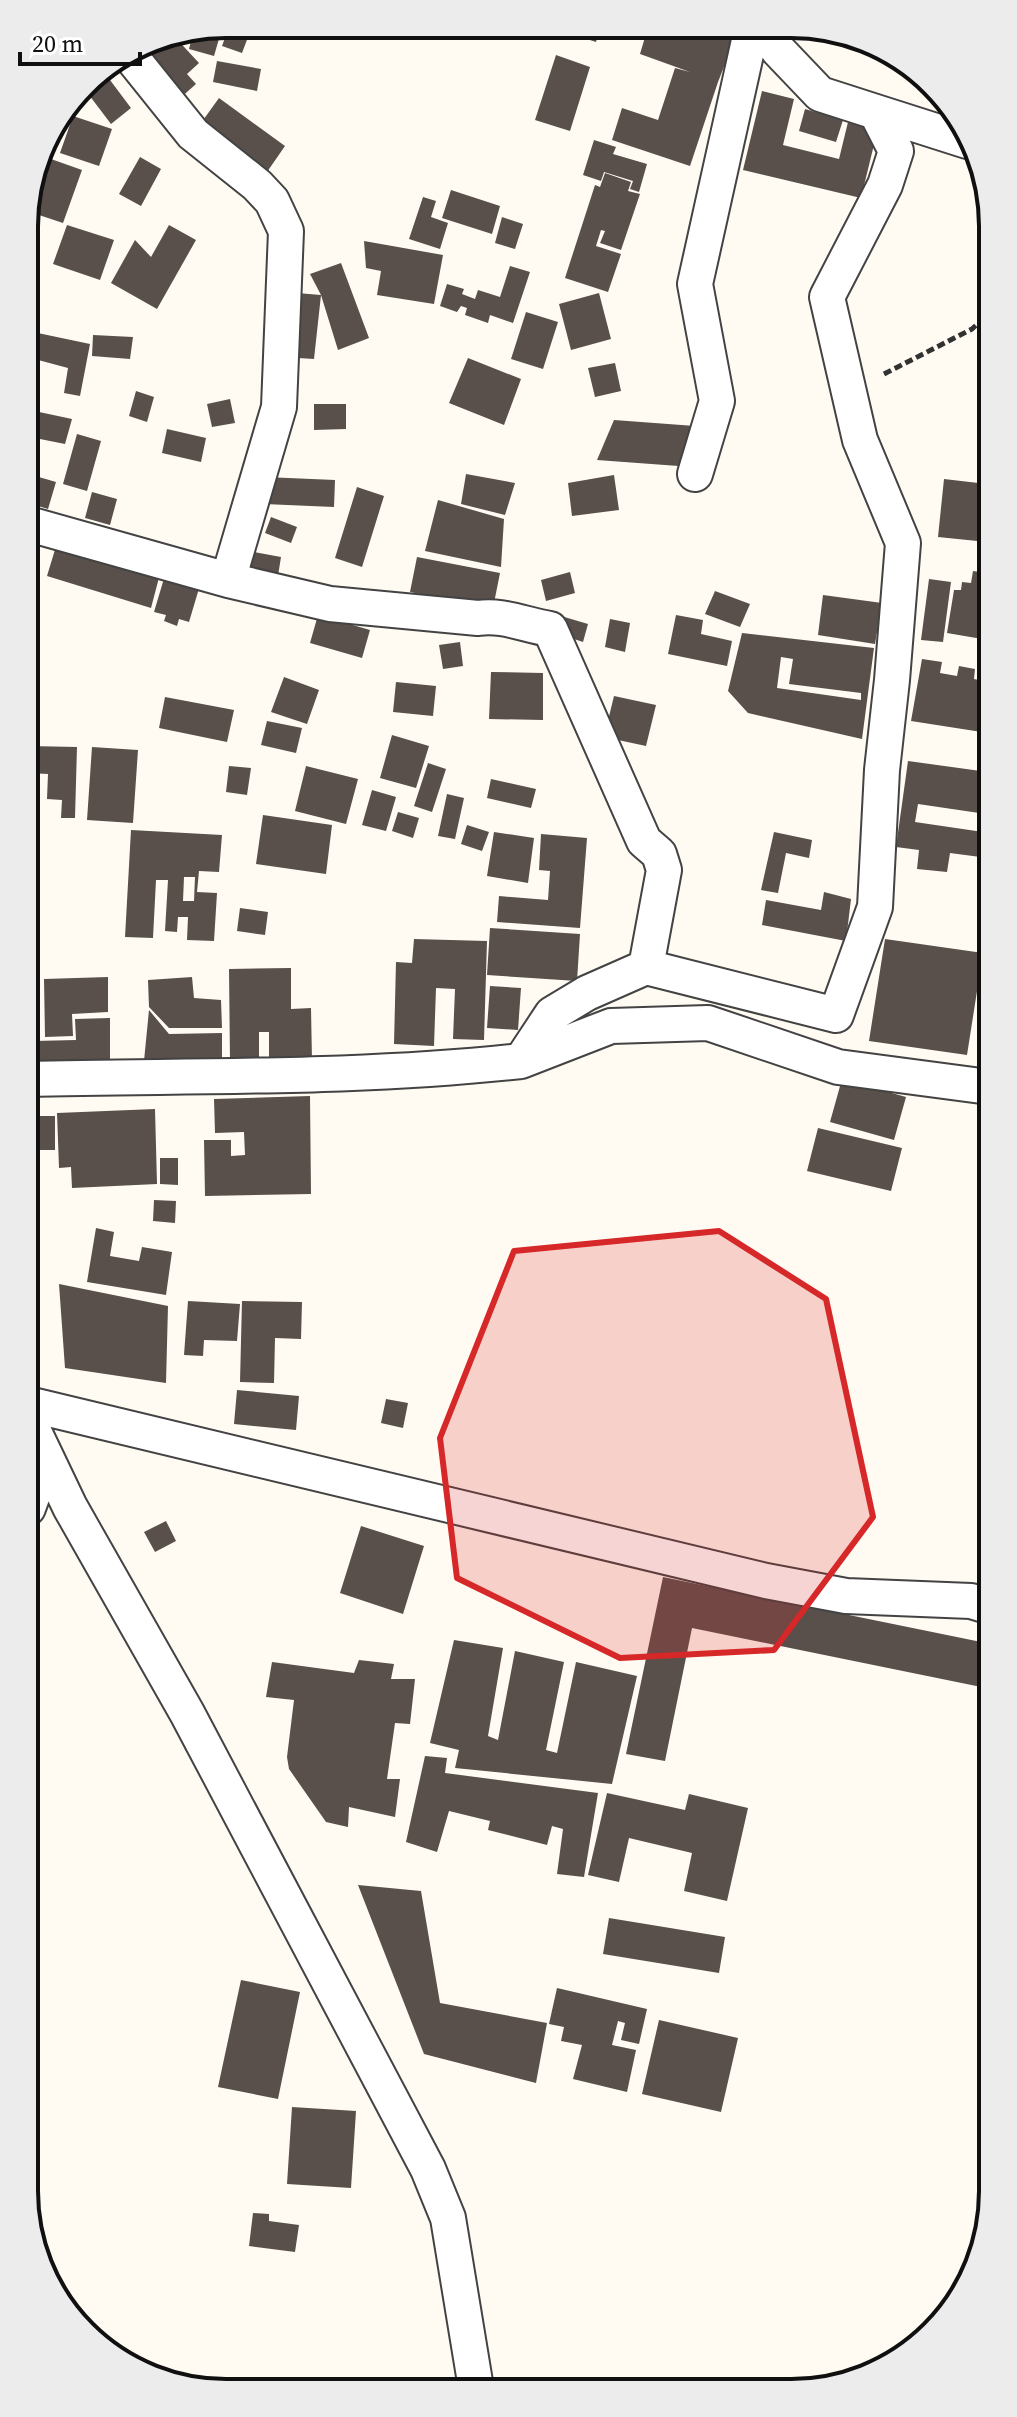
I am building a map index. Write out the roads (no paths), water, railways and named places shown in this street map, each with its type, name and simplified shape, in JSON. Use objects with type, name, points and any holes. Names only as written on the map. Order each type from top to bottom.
[{"type":"street","points":[[695,474],[717,401],[695,284],[750,38]]},
{"type":"street","points":[[770,38],[820,94],[957,138]]},
{"type":"street","points":[[135,62],[193,134],[257,185],[272,201],[286,231],[279,407],[228,580]]},
{"type":"street","points":[[521,1061],[552,1014],[587,993],[646,967],[836,1015],[875,907],[882,770],[903,543],[860,440],[827,297],[885,185],[896,151],[876,112]]},
{"type":"street","points":[[38,527],[228,580],[330,604],[478,618],[495,615],[550,629],[644,841],[659,854],[664,870],[646,967]]},
{"type":"street","points":[[38,1079],[340,1072],[483,1065],[521,1061],[611,1026],[708,1023],[838,1067],[979,1086]]},
{"type":"street","points":[[38,1406],[766,1581],[846,1596],[979,1603]]},
{"type":"street","points":[[38,1441],[70,1507],[187,1713],[428,2169],[448,2218],[475,2379]]},
{"type":"street","points":[[38,1481],[46,1459]]}]
